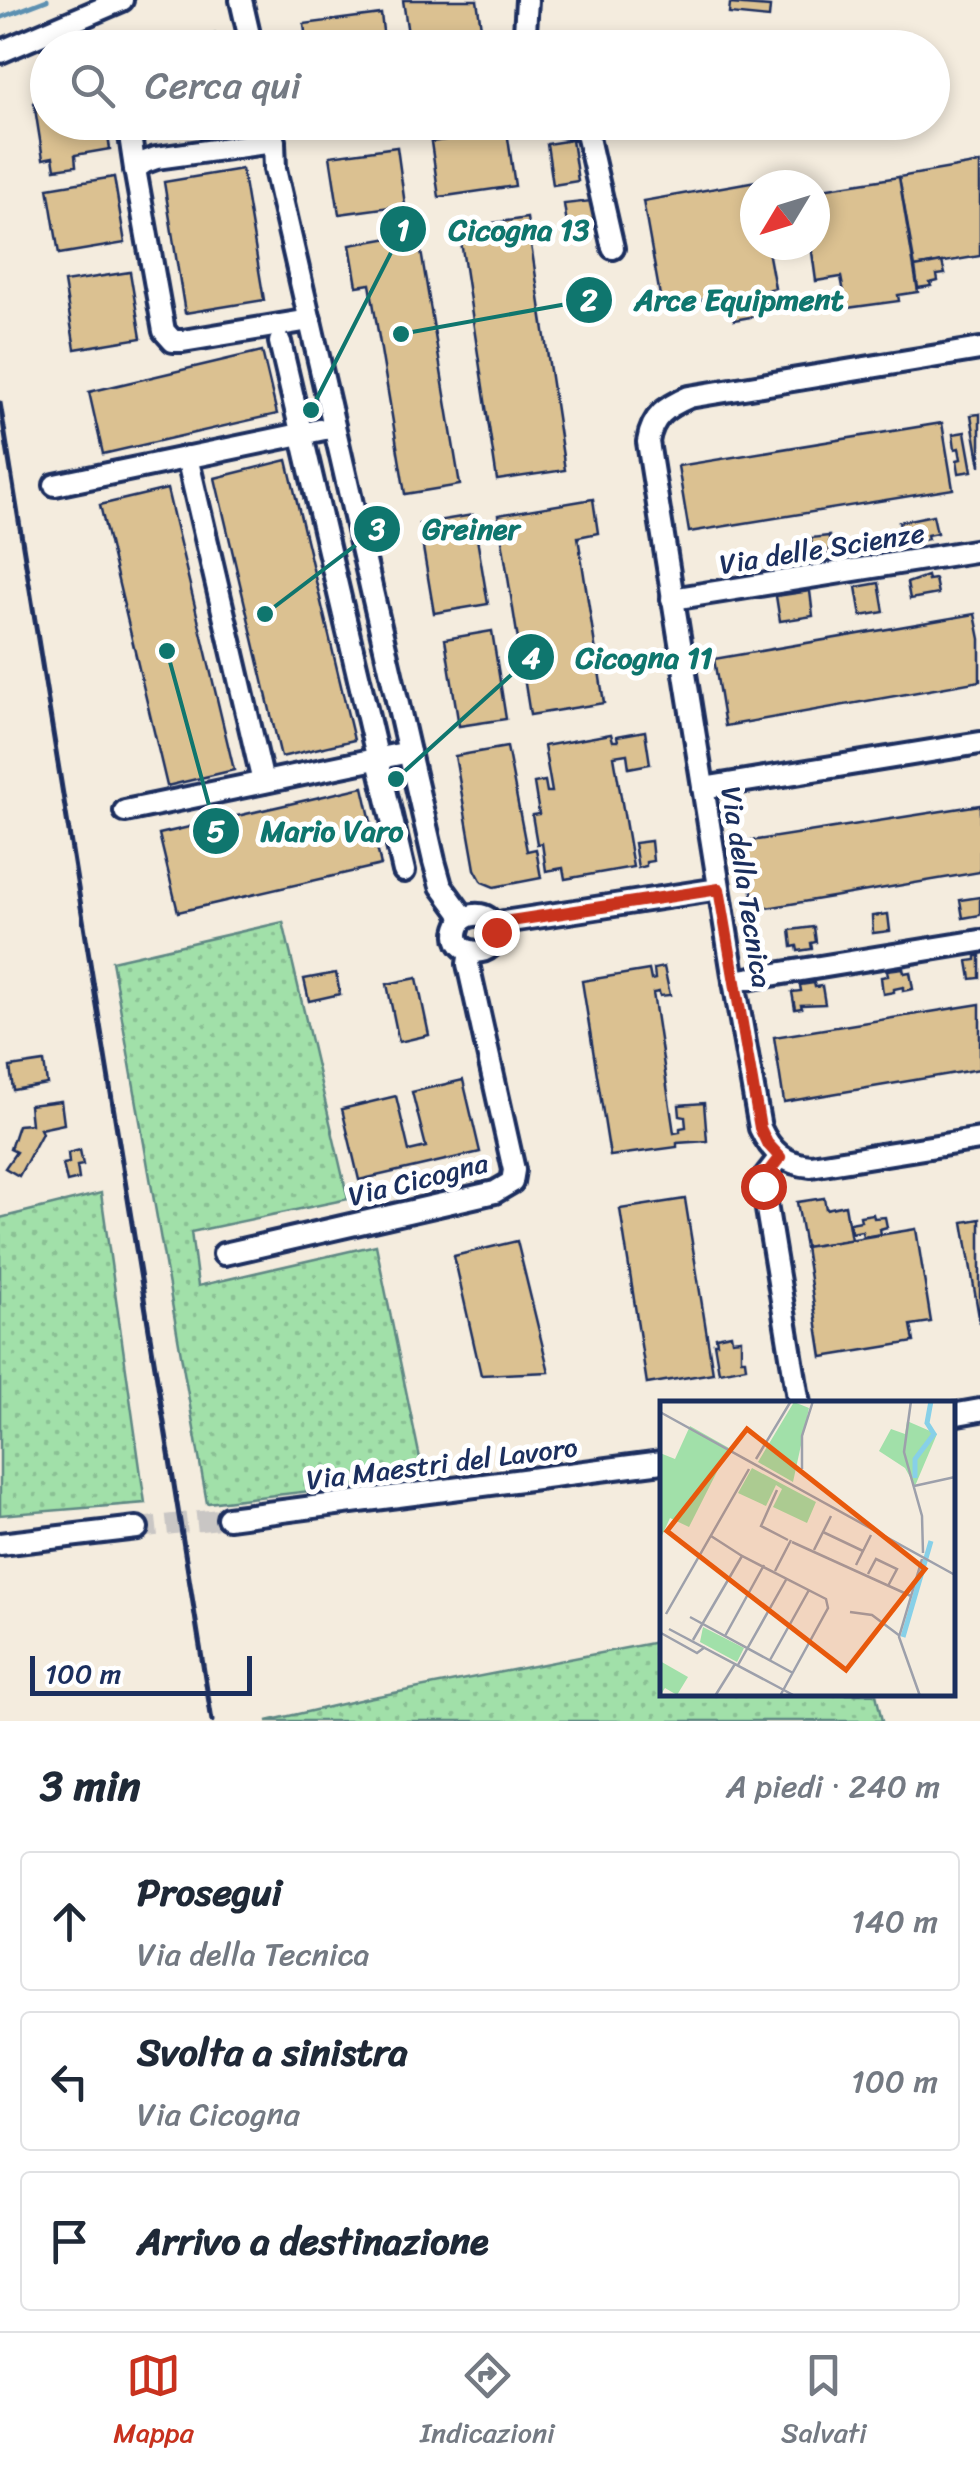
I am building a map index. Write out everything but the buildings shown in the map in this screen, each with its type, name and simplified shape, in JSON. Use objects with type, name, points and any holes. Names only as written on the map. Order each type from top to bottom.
[{"type":"street","points":[[52,30],[122,0]]},
{"type":"street","points":[[241,0],[248,30]]},
{"type":"street","points":[[525,30],[527,0]]},
{"type":"street","points":[[0,52],[30,39]]},
{"type":"street","points":[[131,140],[164,331],[173,341],[310,320]]},
{"type":"street","name":"Via Cicogna","points":[[135,169],[156,158],[236,140]]},
{"type":"street","name":"Via Cicogna","points":[[224,1254],[495,1192],[512,1182],[514,1170],[468,964],[470,951],[457,938],[460,912],[441,886],[275,168],[273,140]]},
{"type":"street","points":[[588,140],[612,248]]},
{"type":"street","points":[[280,342],[404,871]]},
{"type":"street","name":"Via della Tecnica","points":[[780,1157],[760,1128],[649,454],[650,430],[665,409],[689,397],[980,349]]},
{"type":"street","points":[[55,485],[334,427]]},
{"type":"street","points":[[188,458],[263,782]]},
{"type":"street","name":"Via delle Scienze","points":[[672,599],[980,550]]},
{"type":"street","points":[[703,788],[980,743]]},
{"type":"street","points":[[125,811],[409,752]]},
{"type":"street","points":[[494,926],[719,889]]},
{"type":"street","points":[[462,920],[480,914],[494,926],[492,944],[482,952],[470,951]]},
{"type":"street","points":[[734,980],[980,941]]},
{"type":"street","points":[[799,1401],[763,1186],[766,1175],[780,1157],[811,1166],[980,1140]]},
{"type":"street","points":[[955,1414],[980,1410]]},
{"type":"street","name":"Via Maestri del Lavoro","points":[[228,1518],[660,1462]]},
{"type":"street","points":[[0,1544],[137,1528]]},
{"type":"green space","points":[[283,922],[348,1199],[191,1232],[198,1286],[376,1245],[424,1478],[207,1503],[112,961]]},
{"type":"green space","points":[[101,1193],[145,1503],[0,1515],[0,1218]]},
{"type":"green space","points":[[660,1641],[660,1696],[876,1696],[882,1721],[267,1721]]},
{"type":"waterway","points":[[0,18],[47,0]]},
{"type":"tunnel","points":[[137,1528],[228,1518]]},
{"type":"railway","points":[[0,403],[212,1721]]},
{"type":"place","name":"Arce Equipment","points":[[401,334]]},
{"type":"place","name":"Cicogna 13","points":[[311,410]]},
{"type":"place","name":"Greiner","points":[[265,614]]},
{"type":"place","name":"Mario Varo","points":[[167,651]]},
{"type":"place","name":"Cicogna 11","points":[[396,779]]},
{"type":"route","points":[[496,932],[494,926],[504,922],[719,889],[760,1128],[780,1157],[763,1186]]}]
